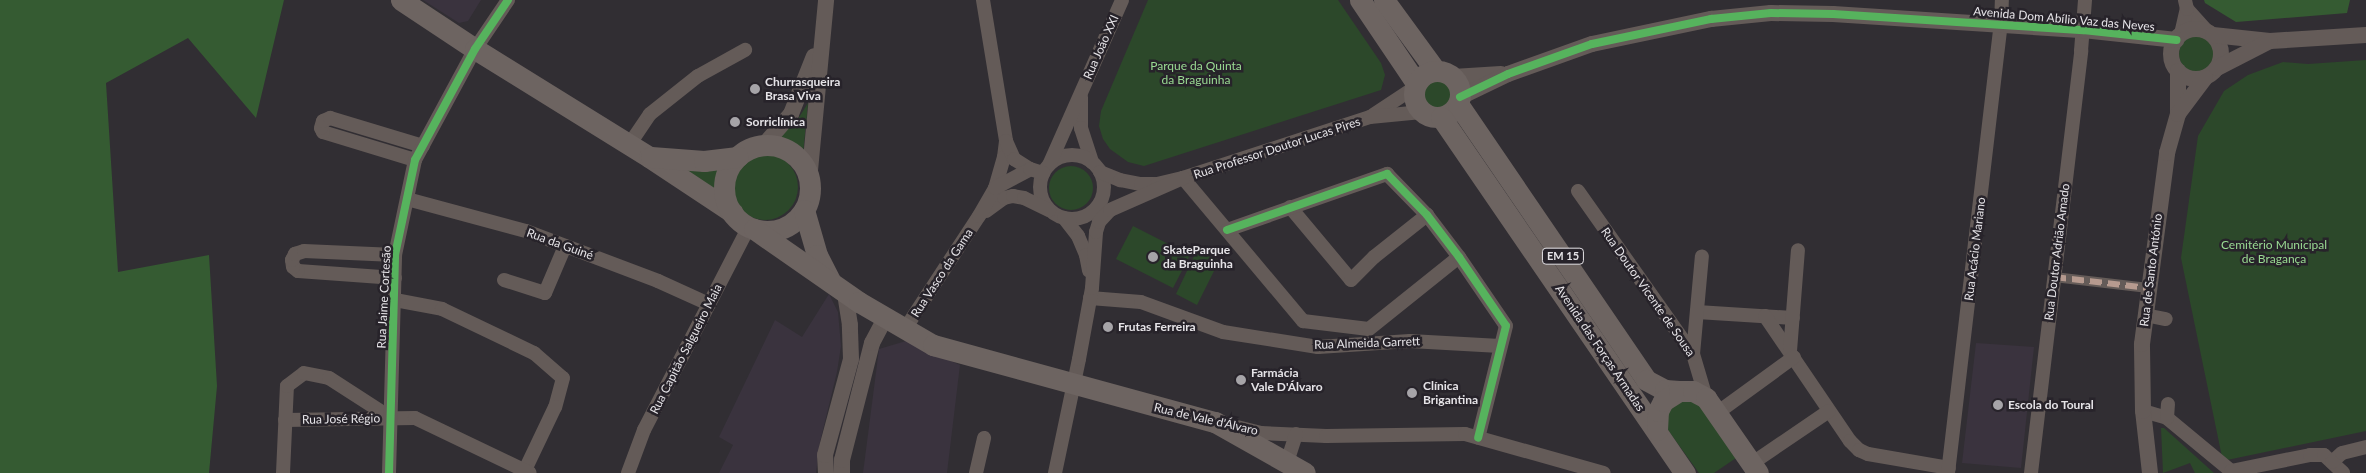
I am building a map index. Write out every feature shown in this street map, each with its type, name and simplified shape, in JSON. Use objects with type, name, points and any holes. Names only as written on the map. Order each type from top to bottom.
[{"type":"main road","points":[[401,0],[475,49],[649,157],[732,212],[751,228],[768,231],[782,228],[794,221],[804,210],[809,196],[809,181],[802,164],[788,151],[764,145],[750,149],[738,157],[730,166],[725,184],[726,201],[732,212]]},
{"type":"main road","name":"Avenida das Forças Armadas","points":[[1360,0],[1415,86],[1414,101],[1432,115],[1657,430],[1678,467]]},
{"type":"main road","name":"Avenida das Forças Armadas","points":[[1384,0],[1444,74],[1458,83],[1459,100],[1646,380],[1665,390],[1693,391],[1711,406]]},
{"type":"main road","points":[[1415,86],[1420,77],[1444,74]]},
{"type":"main road","points":[[1432,115],[1454,110],[1459,100]]},
{"type":"main road","points":[[649,157],[704,161],[738,157]]},
{"type":"main road","points":[[804,210],[817,254],[837,287]]},
{"type":"main road","name":"Rua de Vale d'Álvaro","points":[[751,228],[837,287],[933,345],[1215,422]]},
{"type":"main road","name":"Avenida das Forças Armadas","points":[[1657,430],[1658,411],[1663,401],[1679,391]]},
{"type":"main road","points":[[1711,406],[1755,468]]},
{"type":"main road","points":[[1215,422],[1298,469]]},
{"type":"street","name":"Rua Jaime Cortesão","points":[[389,473],[395,255],[415,160],[475,49],[508,0]]},
{"type":"street","points":[[809,181],[826,0]]},
{"type":"street","points":[[983,0],[1006,141],[1014,159],[1041,169],[1066,156],[1075,155],[1096,167],[1104,191],[1101,200],[1089,214],[1072,219],[1064,218],[1024,198],[1008,179],[1004,157]]},
{"type":"street","name":"Rua João XXI","points":[[1041,169],[1081,94],[1122,0]]},
{"type":"street","name":"Rua Acácio Mariano","points":[[1949,471],[2001,25],[2002,0]]},
{"type":"street","name":"Rua Doutor Adrião Amado","points":[[2031,473],[2085,0]]},
{"type":"street","points":[[2186,4],[2220,46],[2222,54],[2211,73]]},
{"type":"street","points":[[2178,114],[2172,47],[2178,37],[2186,4]]},
{"type":"street","name":"Avenida Dom Abílio Vaz das Neves","points":[[1508,74],[1592,44],[1721,18],[1771,13],[1833,14],[2083,30],[2149,38],[2178,37]]},
{"type":"street","points":[[2178,37],[2194,29],[2270,41],[2366,35]]},
{"type":"street","points":[[764,145],[792,114],[822,38]]},
{"type":"street","points":[[2149,38],[2160,47],[2175,67],[2190,79],[2211,73],[2270,41]]},
{"type":"street","points":[[629,145],[650,114],[698,76],[745,50]]},
{"type":"street","name":"Rua de Santo António","points":[[2150,473],[2141,374],[2148,288],[2166,153],[2178,114],[2211,73]]},
{"type":"street","points":[[1444,74],[1508,74]]},
{"type":"street","points":[[1459,100],[1508,74]]},
{"type":"street","name":"Rua Professor Doutor Lucas Pires","points":[[1370,117],[1415,86]]},
{"type":"street","name":"Rua João XXI","points":[[1081,94],[1081,128],[1096,167]]},
{"type":"street","name":"Rua Professor Doutor Lucas Pires","points":[[1096,167],[1120,180],[1141,184],[1157,184],[1183,178],[1370,117],[1432,115]]},
{"type":"street","points":[[415,160],[324,132],[321,128],[323,121],[330,118],[423,146]]},
{"type":"street","points":[[995,188],[1004,157],[1006,141]]},
{"type":"street","points":[[1041,169],[1040,192],[1049,210]]},
{"type":"street","name":"Rua Vasco da Gama","points":[[906,329],[980,216],[995,188],[1008,179],[1041,169]]},
{"type":"street","points":[[1227,230],[1387,174],[1427,215],[1460,257],[1506,326],[1478,438]]},
{"type":"street","points":[[1183,178],[1303,321],[1369,329],[1460,257]]},
{"type":"street","name":"Rua Professor Doutor Lucas Pires","points":[[1089,214],[1110,210],[1183,178]]},
{"type":"street","name":"Rua Doutor Vicente de Sousa","points":[[1578,191],[1694,354],[1711,406]]},
{"type":"street","name":"Rua Vasco da Gama","points":[[980,216],[1004,198],[1013,196],[1024,198]]},
{"type":"street","name":"Rua da Guiné","points":[[407,200],[526,231],[658,281],[709,304]]},
{"type":"street","points":[[1290,207],[1351,280],[1374,257],[1427,215]]},
{"type":"street","points":[[1055,473],[1075,385],[1091,293],[1096,232],[1099,222],[1110,210]]},
{"type":"street","points":[[1064,218],[1078,236],[1086,255],[1091,293]]},
{"type":"street","name":"Rua Capitão Salgueiro Maia","points":[[628,473],[644,430],[709,304],[751,228]]},
{"type":"street","points":[[504,280],[545,293],[565,246]]},
{"type":"street","points":[[1792,354],[1798,250]]},
{"type":"street","points":[[394,278],[298,271],[293,267],[292,260],[295,254],[304,251],[395,255]]},
{"type":"street","points":[[1694,354],[1702,256]]},
{"type":"street","points":[[2054,277],[2148,288]]},
{"type":"street","points":[[826,473],[825,455],[851,358],[850,324],[837,287]]},
{"type":"street","name":"Rua Almeida Garrett","points":[[1091,293],[1141,302],[1223,332],[1318,346],[1410,341],[1500,346]]},
{"type":"street","points":[[391,418],[415,418],[528,472],[555,407],[562,378],[534,353],[442,308],[395,300]]},
{"type":"street","points":[[1697,312],[1793,318]]},
{"type":"street","points":[[2145,315],[2166,320]]},
{"type":"street","points":[[1765,316],[1850,441],[1859,450],[1868,454],[1949,471]]},
{"type":"street","points":[[842,473],[842,460],[872,343],[886,317]]},
{"type":"street","points":[[1711,406],[1792,354]]},
{"type":"street","name":"Rua José Régio","points":[[283,473],[287,386],[304,373],[329,378],[391,418]]},
{"type":"street","points":[[1755,468],[1830,411]]},
{"type":"street","points":[[2143,411],[2168,411],[2231,472],[2310,455],[2328,458],[2366,448]]},
{"type":"street","name":"Rua José Régio","points":[[285,420],[391,418]]},
{"type":"street","name":"Rua de Vale d'Álvaro","points":[[1215,422],[1262,433],[1464,434],[1604,473]]},
{"type":"street","points":[[1296,434],[1289,456],[1298,469]]},
{"type":"street","points":[[976,473],[984,438]]},
{"type":"street","points":[[2328,458],[2343,473]]},
{"type":"shaded area","points":[[423,0],[481,0],[468,21],[459,23]]},
{"type":"shaded area","points":[[829,294],[838,312],[841,346],[837,372],[820,442],[816,473],[719,473],[733,445],[719,437],[775,320],[802,337]]},
{"type":"shaded area","points":[[906,341],[960,365],[947,473],[863,473],[879,349]]},
{"type":"shaded area","name":"Escola do Toural","points":[[1976,343],[2034,347],[2021,468],[1962,463]]},
{"type":"green space","points":[[0,0],[284,0],[256,118],[188,38],[106,83],[118,272],[209,255],[217,386],[209,473],[0,473]]},
{"type":"green space","name":"Parque da Quinta da Braguinha","points":[[1148,0],[1338,0],[1381,63],[1385,75],[1381,90],[1144,166],[1128,162],[1110,149],[1103,139],[1099,126],[1101,111]]},
{"type":"green space","points":[[2204,0],[2350,0],[2347,13],[2236,22],[2205,3]]},
{"type":"green space","points":[[2197,36],[2204,37],[2210,41],[2214,47],[2214,61],[2210,67],[2204,71],[2197,72],[2190,71],[2184,67],[2180,61],[2179,54],[2180,47],[2184,41],[2190,37]]},
{"type":"green space","name":"Cemitério Municipal de Bragança","points":[[2366,60],[2366,431],[2227,460],[2222,457],[2181,258],[2198,136],[2224,91],[2248,75],[2283,62],[2308,64]]},
{"type":"green space","points":[[1437,78],[1448,83],[1453,94],[1448,105],[1437,110],[1426,105],[1421,94],[1426,83]]},
{"type":"green space","points":[[808,103],[803,154],[778,139],[798,119]]},
{"type":"green space","points":[[758,154],[772,154],[784,159],[793,168],[798,180],[796,200],[789,211],[772,220],[758,220],[746,215],[737,206],[732,194],[732,180],[737,168],[746,159]]},
{"type":"green space","points":[[1075,166],[1087,172],[1092,179],[1092,197],[1087,204],[1080,209],[1067,210],[1059,207],[1052,200],[1049,184],[1052,176],[1059,169]]},
{"type":"green space","points":[[674,169],[720,170],[717,178],[716,194]]},
{"type":"green space","name":"SkateParque da Braguinha","points":[[1133,226],[1190,255],[1173,288],[1116,259]]},
{"type":"green space","points":[[1197,250],[1219,261],[1197,305],[1176,294]]},
{"type":"green space","points":[[1676,399],[1699,402],[1736,458],[1714,473],[1699,473],[1665,426],[1665,409]]},
{"type":"green space","points":[[2161,428],[2164,428],[2214,473],[2195,473],[2190,463],[2163,473]]},
{"type":"marked path","points":[[2054,277],[2148,288]]},
{"type":"cycle path","points":[[389,473],[395,255],[415,160],[475,49],[508,0]]},
{"type":"cycle path","points":[[1460,97],[1508,74],[1592,44],[1711,19],[1771,13],[1833,14],[2083,30],[2176,40]]},
{"type":"cycle path","points":[[1227,230],[1387,174],[1427,215],[1459,257],[1506,326],[1478,438]]},
{"type":"place","name":"Churrasqueira Brasa Viva","points":[[755,89]]},
{"type":"place","name":"Sorriclínica","points":[[735,122]]},
{"type":"place","name":"SkateParque da Braguinha","points":[[1153,257]]},
{"type":"place","name":"Frutas Ferreira","points":[[1108,327]]},
{"type":"place","name":"Farmácia Vale D'Álvaro","points":[[1241,380]]},
{"type":"place","name":"Clínica Brigantina","points":[[1412,393]]},
{"type":"place","name":"Escola do Toural","points":[[1998,405]]}]
